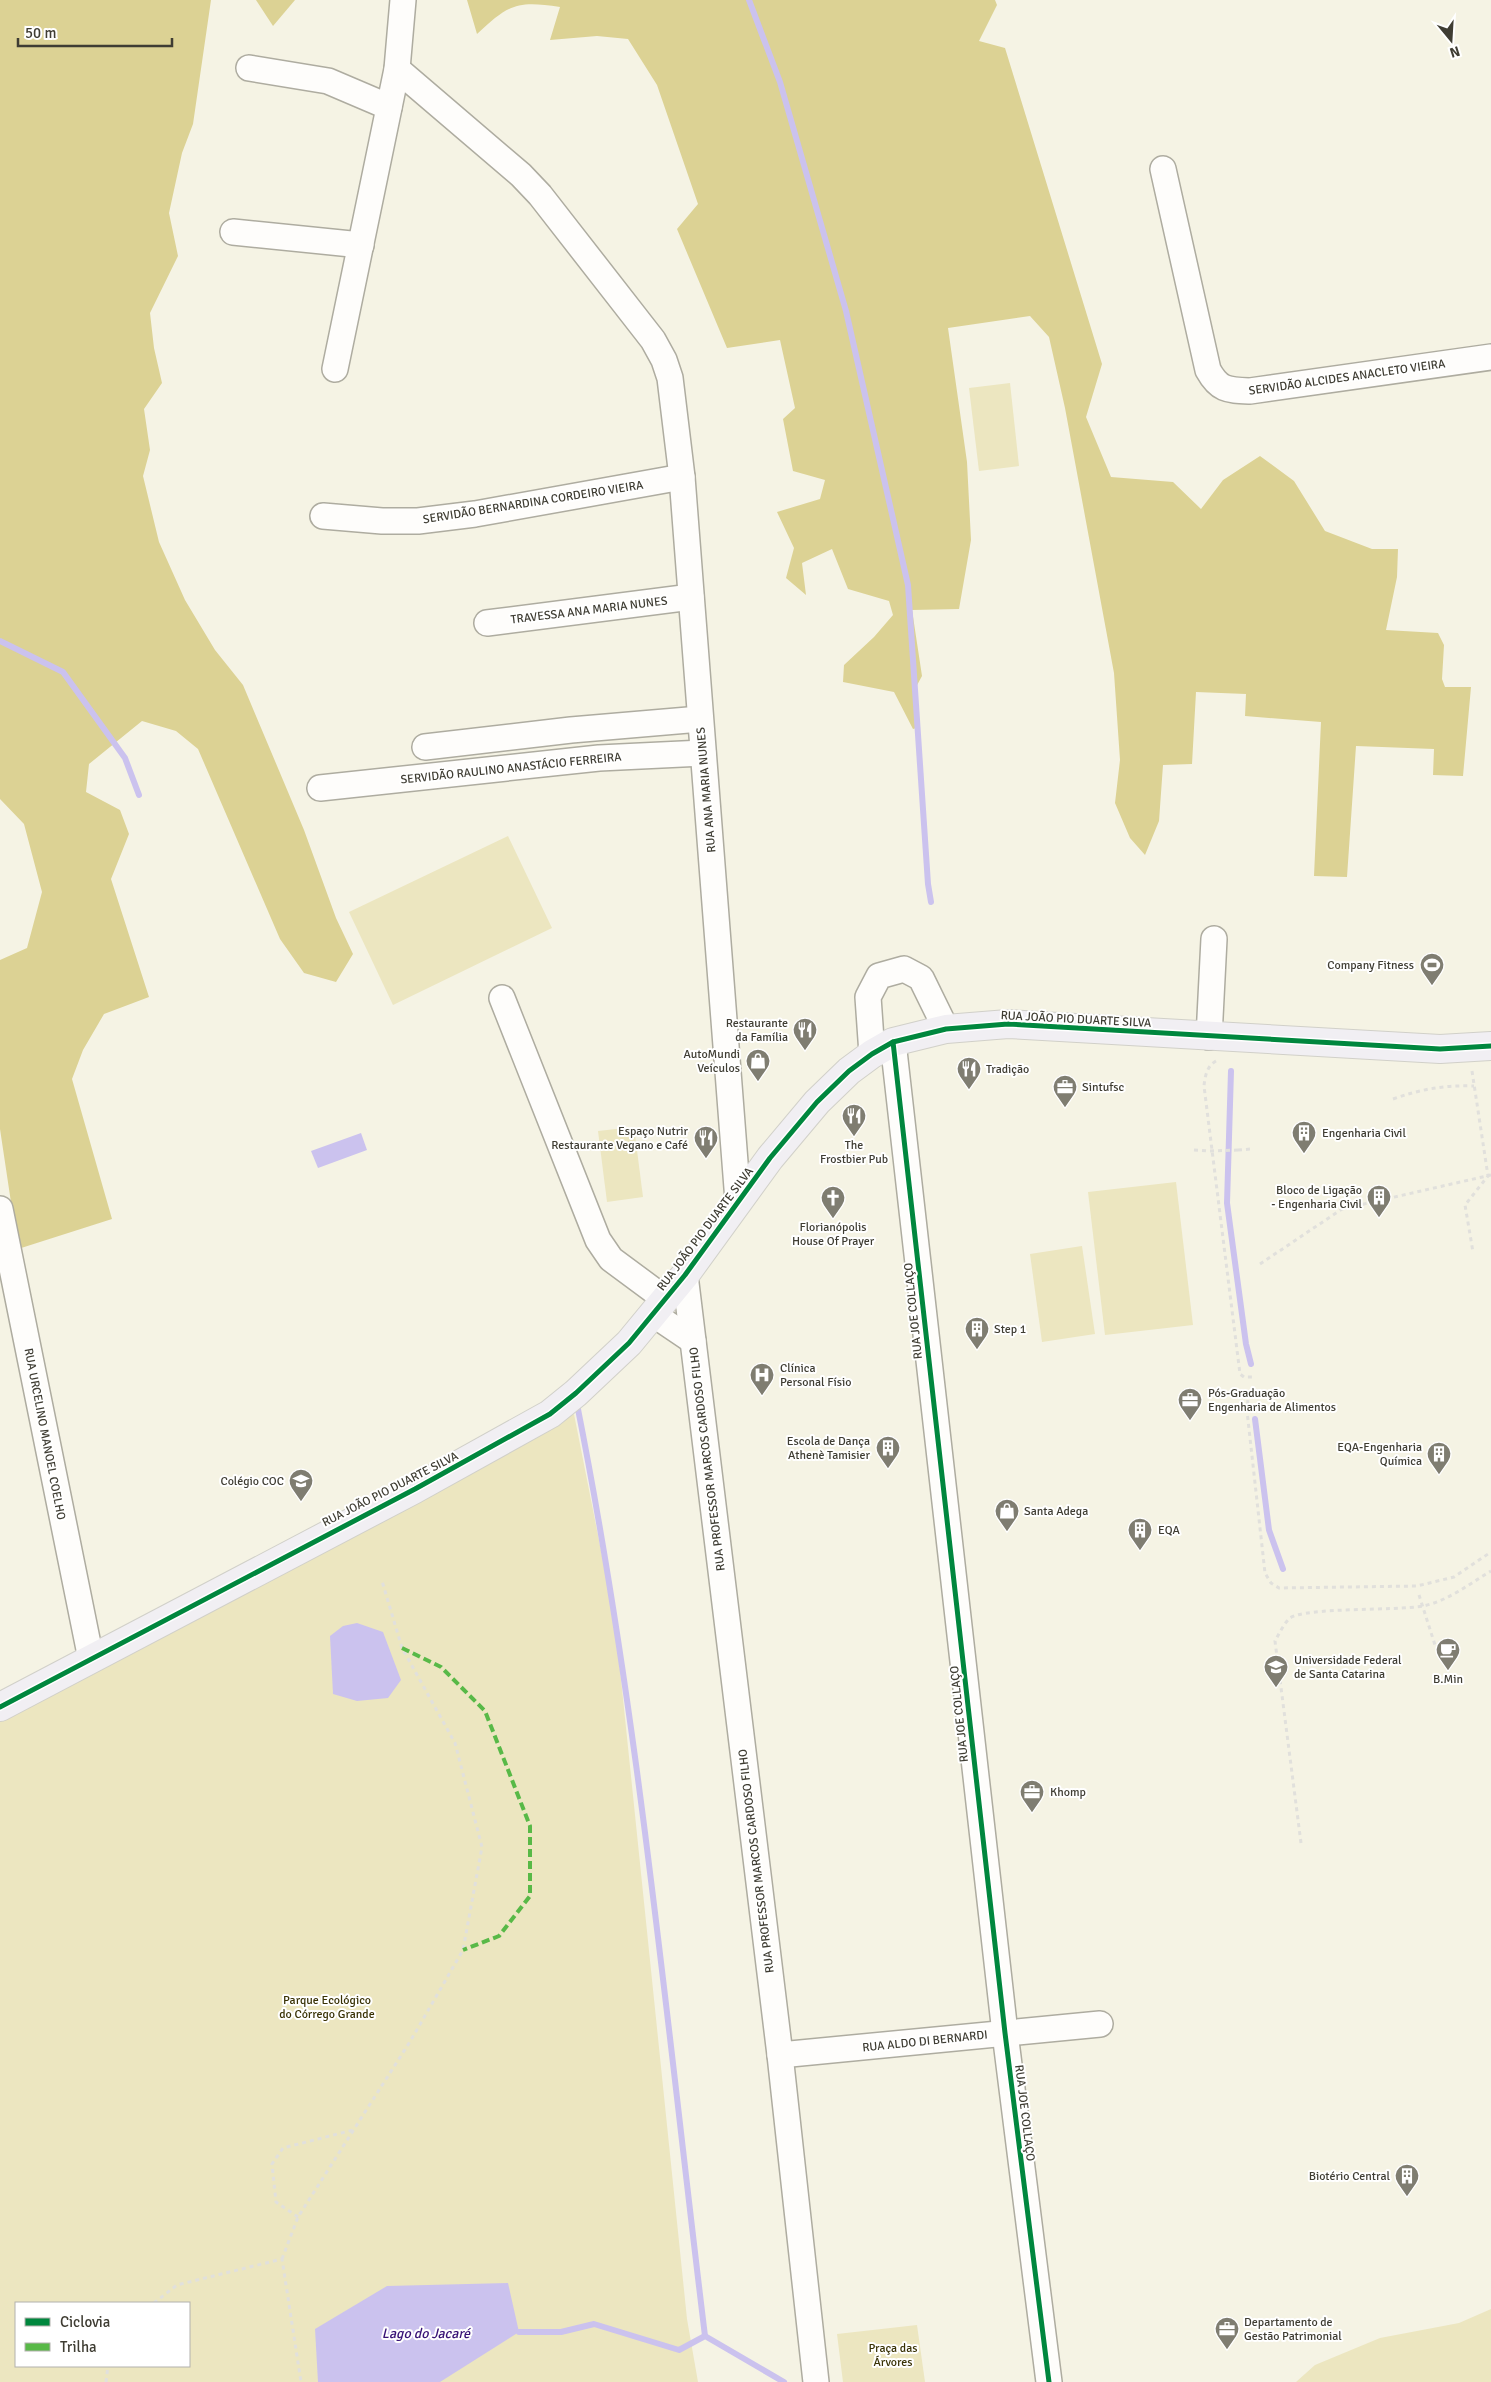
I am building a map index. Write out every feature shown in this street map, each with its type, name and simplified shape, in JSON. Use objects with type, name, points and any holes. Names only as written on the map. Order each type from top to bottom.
[{"type":"main road","name":"RUA JOÃO PIO DUARTE SILVA","points":[[0,1707],[415,1489],[550,1414],[576,1393],[628,1343],[659,1307],[816,1102],[848,1071],[882,1048],[946,1028],[978,1025],[1038,1024],[1216,1047],[1480,1047]]},
{"type":"street","points":[[335,369],[397,69],[403,0]]},
{"type":"street","points":[[249,68],[328,82],[389,107]]},
{"type":"street","name":"RUA ANA MARIA NUNES","points":[[397,69],[520,175],[540,196],[653,340],[670,378],[682,477],[738,1202]]},
{"type":"street","name":"SERVIDÃO ALCIDES ANACLETO VIEIRA","points":[[1163,168],[1208,370],[1216,383],[1230,390],[1250,391],[1491,357]]},
{"type":"street","points":[[232,238],[359,253]]},
{"type":"street","name":"SERVIDÃO BERNARDINA CORDEIRO VIEIRA","points":[[324,516],[382,522],[418,521],[475,514],[682,477]]},
{"type":"street","name":"TRAVESSA ANA MARIA NUNES","points":[[487,623],[690,597]]},
{"type":"street","points":[[426,747],[572,730],[700,719]]},
{"type":"street","name":"SERVIDÃO RAULINO ANASTÁCIO FERREIRA","points":[[320,788],[599,758],[703,753]]},
{"type":"street","points":[[1214,939],[1216,1047]]},
{"type":"street","name":"RUA JOE COLLAÇO","points":[[946,1028],[921,978],[904,968],[879,976],[868,997],[882,1048],[1048,2382]]},
{"type":"street","name":"RUA PROFESSOR MARCOS CARDOSO FILHO","points":[[502,998],[598,1240],[611,1259],[693,1341]]},
{"type":"street","name":"RUA URCELINO MANOEL COELHO","points":[[0,1208],[90,1659]]},
{"type":"street","name":"RUA PROFESSOR MARCOS CARDOSO FILHO","points":[[685,1275],[780,2055],[816,2381]]},
{"type":"street","name":"RUA ALDO DI BERNARDI","points":[[780,2055],[1100,2024]]},
{"type":"path","points":[[1216,1047],[1214,1062],[1209,1067],[1205,1076],[1204,1086],[1240,1374],[1244,1377],[1255,1377]]},
{"type":"path","points":[[1480,1047],[1474,1086],[1490,1175]]},
{"type":"path","points":[[1393,1099],[1419,1090],[1447,1085],[1474,1086]]},
{"type":"path","points":[[1194,1150],[1251,1149]]},
{"type":"path","points":[[1473,1252],[1464,1205],[1490,1175]]},
{"type":"path","points":[[1260,1264],[1342,1209],[1490,1175]]},
{"type":"path","points":[[1261,1393],[1248,1398],[1247,1410],[1265,1573],[1271,1583],[1279,1588],[1417,1586],[1454,1577],[1491,1552]]},
{"type":"path","points":[[1301,1843],[1276,1641],[1290,1619],[1305,1613],[1383,1610],[1422,1606],[1442,1601],[1491,1571]]},
{"type":"path","points":[[301,2382],[282,2259],[298,2217],[411,2040],[463,1950],[482,1847],[455,1743],[402,1648],[382,1581]]},
{"type":"path","points":[[1419,1596],[1435,1645]]},
{"type":"path","points":[[298,2217],[276,2202],[272,2164],[283,2148],[353,2130]]},
{"type":"path","points":[[155,2302],[177,2285],[282,2259]]},
{"type":"path","points":[[106,2382],[108,2367]]},
{"type":"green space","points":[[1010,383],[1019,466],[979,471],[969,388]]},
{"type":"green space","points":[[508,836],[552,928],[393,1005],[349,912]]},
{"type":"green space","points":[[634,1127],[643,1197],[607,1202],[598,1131]]},
{"type":"green space","points":[[1176,1182],[1193,1325],[1105,1335],[1088,1192]]},
{"type":"green space","points":[[1082,1246],[1095,1334],[1042,1342],[1030,1254]]},
{"type":"green space","name":"Parque Ecológico do Córrego Grande","points":[[574,1414],[615,1621],[687,2319],[698,2382],[0,2382],[0,1717]]},
{"type":"green space","points":[[1491,2309],[1491,2382],[1296,2382],[1315,2365],[1380,2338],[1459,2323]]},
{"type":"green space","name":"Praça das Árvores","points":[[917,2325],[925,2382],[843,2382],[837,2334]]},
{"type":"shaded area","points":[[0,0],[211,0],[193,124],[182,153],[169,213],[178,256],[150,313],[154,348],[162,383],[144,409],[150,450],[143,476],[159,542],[185,600],[215,650],[243,685],[304,830],[336,918],[353,954],[336,982],[304,973],[280,939],[198,749],[176,731],[142,721],[89,764],[86,792],[120,810],[129,834],[111,879],[149,997],[104,1014],[83,1050],[72,1079],[112,1219],[18,1249],[0,1129],[0,960],[27,948],[42,892],[24,824],[0,799]]},
{"type":"shaded area","points":[[256,0],[295,0],[273,26]]},
{"type":"shaded area","points":[[467,0],[995,0],[997,5],[979,41],[1005,48],[1102,364],[1086,417],[1111,477],[1173,482],[1201,509],[1223,480],[1260,456],[1294,481],[1325,531],[1372,549],[1398,549],[1397,577],[1386,630],[1438,633],[1444,645],[1442,679],[1445,687],[1471,687],[1463,776],[1433,775],[1434,749],[1356,746],[1347,877],[1314,876],[1321,722],[1245,716],[1246,694],[1196,692],[1192,764],[1163,765],[1159,821],[1145,855],[1130,838],[1115,803],[1120,760],[1114,673],[1065,408],[1049,337],[1030,316],[948,328],[967,462],[971,540],[959,609],[912,610],[922,676],[916,687],[920,727],[913,729],[894,692],[843,682],[844,665],[874,637],[893,615],[889,601],[848,589],[832,549],[802,563],[806,595],[786,578],[794,548],[777,512],[820,499],[825,480],[793,471],[783,419],[795,408],[780,340],[727,348],[677,229],[698,204],[657,85],[628,39],[597,36],[550,40],[560,7],[533,4],[514,7],[505,11],[477,34]]},
{"type":"water","points":[[361,1133],[367,1150],[318,1168],[311,1151]]},
{"type":"water","points":[[357,1623],[383,1632],[401,1680],[388,1698],[357,1701],[333,1694],[330,1636],[343,1626]]},
{"type":"water","name":"Lago do Jacaré","points":[[508,2283],[519,2332],[440,2382],[318,2382],[315,2329],[387,2286]]},
{"type":"waterway","points":[[749,0],[780,82],[846,311],[908,585],[928,884],[931,902]]},
{"type":"waterway","points":[[0,641],[63,672],[125,758],[139,795]]},
{"type":"waterway","points":[[1231,1071],[1227,1203],[1246,1344],[1251,1364]]},
{"type":"waterway","points":[[577,1404],[617,1635],[650,1868],[705,2336]]},
{"type":"waterway","points":[[1255,1419],[1269,1530],[1283,1569]]},
{"type":"waterway","points":[[519,2332],[561,2332],[594,2324],[679,2350],[705,2336],[784,2382]]},
{"type":"marked path","points":[[402,1648],[441,1667],[485,1711],[530,1826],[530,1896],[499,1936],[463,1950]]},
{"type":"cycle path","points":[[0,1707],[415,1489],[550,1414],[576,1393],[629,1343],[685,1275],[770,1158],[817,1102],[849,1071],[872,1054],[893,1042],[946,1029],[1008,1024],[1440,1049],[1491,1046]]},
{"type":"cycle path","points":[[893,1042],[1005,2033],[1049,2382]]},
{"type":"place","name":"Company Fitness","points":[[1432,986]]},
{"type":"place","name":"Restaurante da Família","points":[[805,1051]]},
{"type":"place","name":"AutoMundi Veículos","points":[[758,1082]]},
{"type":"place","name":"Tradição","points":[[969,1090]]},
{"type":"place","name":"Sintufsc","points":[[1065,1108]]},
{"type":"place","name":"The Frostbier Pub","points":[[854,1137]]},
{"type":"place","name":"Engenharia Civil","points":[[1304,1154]]},
{"type":"place","name":"Espaço Nutrir Restaurante Vegano e Café","points":[[706,1159]]},
{"type":"place","name":"Bloco de Ligação - Engenharia Civil","points":[[1379,1218]]},
{"type":"place","name":"Florianópolis House Of Prayer","points":[[833,1219]]},
{"type":"place","name":"Step 1","points":[[977,1350]]},
{"type":"place","name":"Clínica Personal Físio","points":[[762,1396]]},
{"type":"place","name":"Pós-Graduação Engenharia de Alimentos","points":[[1190,1421]]},
{"type":"place","name":"Escola de Dança Athenè Tamisier","points":[[888,1469]]},
{"type":"place","name":"EQA-Engenharia Química","points":[[1439,1475]]},
{"type":"place","name":"Colégio COC","points":[[301,1502]]},
{"type":"place","name":"Santa Adega","points":[[1007,1532]]},
{"type":"place","name":"EQA","points":[[1140,1551]]},
{"type":"place","name":"B.Min","points":[[1448,1671]]},
{"type":"place","name":"Universidade Federal de Santa Catarina","points":[[1276,1688]]},
{"type":"place","name":"Khomp","points":[[1032,1813]]},
{"type":"place","name":"Biotério Central","points":[[1407,2197]]},
{"type":"place","name":"Departamento de Gestão Patrimonial","points":[[1227,2350]]}]
